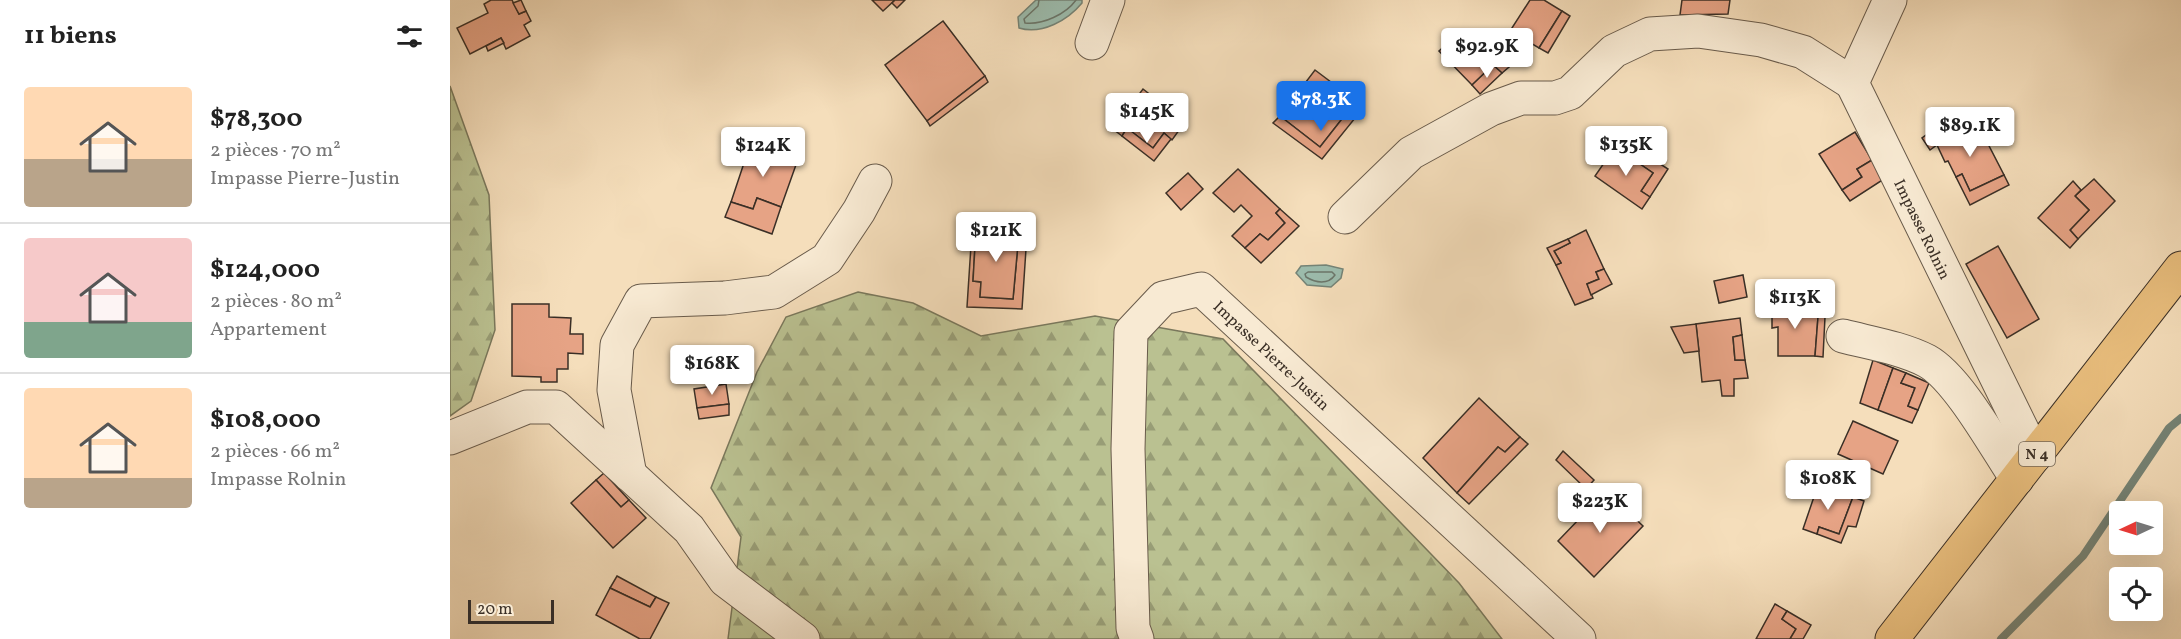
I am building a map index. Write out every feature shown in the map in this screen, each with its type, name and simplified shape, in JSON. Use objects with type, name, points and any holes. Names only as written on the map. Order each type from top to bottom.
[{"type":"main road","name":"N 4","points":[[1892,639],[2181,268]]},
{"type":"street","points":[[1092,43],[1108,0]]},
{"type":"street","points":[[1345,217],[1410,153],[1491,109],[1521,98],[1555,98],[1570,93],[1614,51],[1650,34],[1698,31],[1761,40],[1803,52],[1852,83],[1890,0]]},
{"type":"street","name":"Impasse Rolnin","points":[[1852,83],[2026,468]]},
{"type":"street","points":[[630,475],[614,390],[616,345],[641,301],[725,298],[774,292],[827,259],[859,211],[874,181]]},
{"type":"street","name":"Impasse Pierre-Justin","points":[[1137,639],[1133,628],[1128,449],[1131,332],[1163,298],[1201,289],[1579,639]]},
{"type":"street","points":[[1843,336],[1896,350],[1928,362],[1950,381],[2026,468]]},
{"type":"street","points":[[450,438],[527,407],[556,407],[689,529],[725,580],[803,639]]},
{"type":"green space","points":[[450,86],[489,195],[495,330],[471,401],[450,416]]},
{"type":"green space","points":[[858,292],[913,303],[981,336],[1095,316],[1223,339],[1459,583],[1502,639],[728,639],[741,537],[711,488],[757,372],[786,317]]},
{"type":"water","points":[[1036,0],[1082,0],[1082,3],[1062,20],[1045,28],[1028,30],[1019,28],[1018,17]]},
{"type":"water","points":[[1326,265],[1343,269],[1341,278],[1331,287],[1307,285],[1296,273],[1301,266]]},
{"type":"building","points":[[491,0],[512,0],[519,14],[526,11],[531,21],[524,25],[530,36],[506,49],[501,38],[470,54],[457,28],[488,13],[484,4]]},
{"type":"building","points":[[521,0],[526,11],[519,14],[513,3]]},
{"type":"building","points":[[872,0],[895,0],[883,11]]},
{"type":"building","points":[[895,0],[905,0],[897,8],[892,3]]},
{"type":"building","points":[[1530,0],[1544,0],[1562,11],[1539,48],[1510,31]]},
{"type":"building","points":[[1682,0],[1730,0],[1728,14],[1680,15]]},
{"type":"building","points":[[1562,11],[1570,16],[1548,53],[1539,48]]},
{"type":"building","points":[[943,21],[985,76],[927,121],[885,65]]},
{"type":"building","points":[[1463,29],[1479,46],[1490,36],[1515,62],[1502,73],[1493,65],[1472,85],[1439,51]]},
{"type":"building","points":[[501,38],[504,43],[488,51],[486,46]]},
{"type":"building","points":[[1493,65],[1502,73],[1480,94],[1472,85]]},
{"type":"building","points":[[1315,70],[1356,101],[1320,147],[1280,116]]},
{"type":"building","points":[[985,76],[988,82],[930,126],[927,121]]},
{"type":"building","points":[[1143,89],[1185,122],[1172,140],[1164,133],[1153,148],[1127,128],[1122,136],[1113,129]]},
{"type":"building","points":[[1356,101],[1364,107],[1322,159],[1273,123],[1280,116],[1320,147]]},
{"type":"building","points":[[1944,122],[1952,134],[1930,150],[1922,138]]},
{"type":"building","points":[[1970,124],[1980,145],[1987,142],[2004,175],[1970,191],[1962,174],[1956,177],[1948,161],[1945,162],[1937,145]]},
{"type":"building","points":[[1127,128],[1153,148],[1164,133],[1171,139],[1154,161],[1122,136]]},
{"type":"building","points":[[1855,132],[1872,160],[1857,169],[1862,177],[1842,190],[1819,154]]},
{"type":"building","points":[[1618,142],[1630,150],[1633,146],[1668,169],[1650,197],[1641,191],[1653,173],[1615,147]]},
{"type":"building","points":[[750,145],[797,162],[781,207],[757,198],[753,209],[731,202]]},
{"type":"building","points":[[1615,147],[1653,173],[1641,191],[1650,197],[1642,209],[1595,176]]},
{"type":"building","points":[[1872,160],[1884,179],[1850,201],[1842,190],[1862,177],[1857,169]]},
{"type":"building","points":[[1238,169],[1280,209],[1276,213],[1285,223],[1268,240],[1260,234],[1245,248],[1232,236],[1252,216],[1241,205],[1234,212],[1213,193]]},
{"type":"building","points":[[1188,173],[1203,189],[1181,210],[1166,193]]},
{"type":"building","points":[[1962,174],[1970,191],[2004,175],[2009,185],[1970,205],[1956,177]]},
{"type":"building","points":[[2094,179],[2115,201],[2078,239],[2070,230],[2089,210],[2075,196]]},
{"type":"building","points":[[2073,181],[2081,190],[2075,196],[2089,210],[2070,230],[2078,239],[2070,248],[2038,218]]},
{"type":"building","points":[[757,198],[781,207],[772,234],[725,217],[731,202],[753,209]]},
{"type":"building","points":[[1280,209],[1299,226],[1261,263],[1245,248],[1260,234],[1268,240],[1285,223],[1276,213]]},
{"type":"building","points":[[976,229],[973,281],[981,282],[980,297],[1013,299],[1019,233],[1027,234],[1022,309],[967,307],[972,230]]},
{"type":"building","points":[[976,229],[1019,233],[1013,299],[980,297],[981,282],[973,281]]},
{"type":"building","points":[[1586,230],[1604,269],[1596,272],[1599,279],[1587,284],[1593,298],[1575,305],[1556,265],[1561,263],[1554,251],[1570,243],[1568,239]]},
{"type":"building","points":[[1568,239],[1570,243],[1554,251],[1561,263],[1556,265],[1547,248]]},
{"type":"building","points":[[1998,246],[2039,319],[2007,338],[1966,264]]},
{"type":"building","points":[[1604,269],[1612,284],[1591,295],[1587,284],[1599,279],[1596,272]]},
{"type":"building","points":[[1743,275],[1747,297],[1719,303],[1714,281]]},
{"type":"building","points":[[512,304],[549,304],[549,317],[571,318],[570,334],[583,334],[583,354],[568,353],[568,369],[557,369],[557,382],[541,382],[541,377],[512,376]]},
{"type":"building","points":[[1772,305],[1803,305],[1818,317],[1815,356],[1778,356],[1778,327],[1772,328]]},
{"type":"building","points":[[1818,317],[1825,317],[1823,357],[1815,356]]},
{"type":"building","points":[[1740,318],[1742,335],[1733,337],[1735,360],[1745,360],[1748,378],[1734,379],[1734,396],[1722,396],[1720,380],[1702,382],[1696,324]]},
{"type":"building","points":[[1696,324],[1699,351],[1684,353],[1671,327]]},
{"type":"building","points":[[1742,335],[1745,360],[1735,360],[1733,337]]},
{"type":"building","points":[[720,354],[724,377],[707,379],[703,356]]},
{"type":"building","points":[[1873,360],[1893,368],[1878,410],[1860,403]]},
{"type":"building","points":[[1893,368],[1906,373],[1901,383],[1915,388],[1908,406],[1918,410],[1912,423],[1878,410]]},
{"type":"building","points":[[1906,373],[1929,383],[1918,410],[1908,406],[1915,388],[1901,383]]},
{"type":"building","points":[[726,384],[729,404],[697,408],[694,389]]},
{"type":"building","points":[[1479,398],[1520,437],[1505,452],[1498,447],[1457,493],[1423,458]]},
{"type":"building","points":[[729,404],[729,415],[699,419],[697,408]]},
{"type":"building","points":[[1853,421],[1898,441],[1883,474],[1838,454]]},
{"type":"building","points":[[1520,437],[1528,444],[1469,504],[1457,493],[1498,447],[1505,452]]},
{"type":"building","points":[[1563,451],[1594,480],[1586,489],[1556,460]]},
{"type":"building","points":[[604,473],[629,500],[621,507],[596,480]]},
{"type":"building","points":[[596,480],[621,507],[629,500],[646,518],[613,548],[571,503]]},
{"type":"building","points":[[1818,485],[1853,497],[1839,534],[1819,527],[1817,534],[1803,529]]},
{"type":"building","points":[[1606,491],[1643,526],[1594,577],[1558,541]]},
{"type":"building","points":[[1853,497],[1864,501],[1856,527],[1848,526],[1841,543],[1817,534],[1819,527],[1839,534]]},
{"type":"building","points":[[617,576],[656,597],[650,607],[610,588]]},
{"type":"building","points":[[610,588],[650,607],[656,597],[669,603],[650,639],[640,639],[596,615]]},
{"type":"building","points":[[1775,604],[1787,611],[1782,619],[1796,629],[1790,639],[1756,639]]},
{"type":"building","points":[[1787,611],[1811,625],[1803,639],[1790,639],[1796,629],[1782,619]]},
{"type":"waterway","points":[[2001,639],[2083,556],[2169,428],[2181,418]]}]
